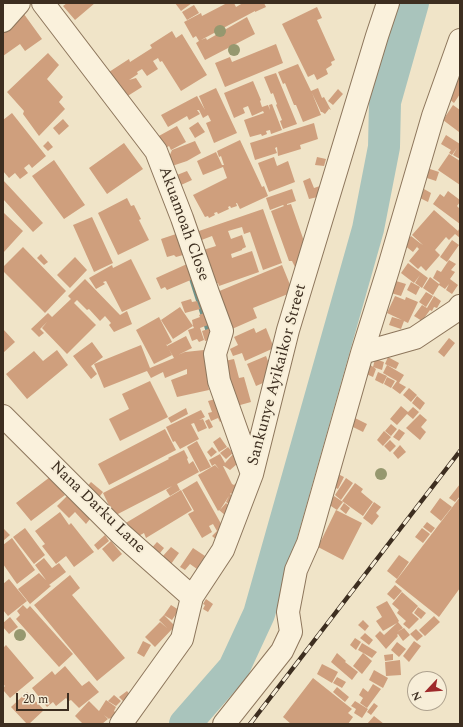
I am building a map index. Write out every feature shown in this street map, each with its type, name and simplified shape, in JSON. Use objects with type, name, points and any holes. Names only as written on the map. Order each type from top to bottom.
[{"type":"street","points":[[3,21],[19,3]]},
{"type":"street","name":"Akuamoah Close","points":[[43,3],[156,151],[182,218],[222,331],[214,354],[219,381],[234,427],[244,449],[252,474]]},
{"type":"street","name":"Sankunye Ayikaikor Street","points":[[121,724],[182,640],[192,597],[223,550],[252,474],[288,330],[388,3]]},
{"type":"street","points":[[224,724],[282,651],[291,632],[288,612],[296,570],[308,543],[362,353],[391,262],[433,116],[460,40]]},
{"type":"street","points":[[362,353],[415,338],[457,310],[460,306]]},
{"type":"street","name":"Nana Darku Lane","points":[[3,416],[121,534],[192,597]]},
{"type":"building","points":[[67,3],[95,3],[75,20],[63,6]]},
{"type":"building","points":[[175,3],[192,3],[181,11]]},
{"type":"building","points":[[227,3],[234,3],[236,7],[243,3],[264,3],[266,7],[255,11],[201,40],[206,38],[207,40],[247,17],[255,34],[205,60],[196,43],[199,41],[196,36],[193,38],[184,22],[201,13],[202,16]]},
{"type":"building","points":[[194,5],[199,13],[187,20],[182,12]]},
{"type":"building","points":[[317,7],[322,18],[317,20],[335,60],[331,62],[332,65],[326,69],[328,74],[317,80],[314,74],[308,77],[282,24]]},
{"type":"building","points":[[21,10],[42,39],[25,51],[20,44],[3,56],[3,32]]},
{"type":"building","points":[[172,31],[176,38],[182,34],[207,75],[181,91],[162,61],[160,62],[158,58],[153,61],[158,69],[147,76],[142,69],[137,72],[138,74],[129,80],[136,78],[142,87],[126,97],[109,72],[129,59],[130,62],[152,48],[150,45]]},
{"type":"building","points":[[276,44],[283,63],[225,87],[215,63],[230,57],[232,62]]},
{"type":"building","points":[[48,53],[59,65],[47,79],[63,97],[59,102],[65,109],[39,136],[23,114],[24,111],[7,92]]},
{"type":"building","points":[[298,64],[311,91],[318,88],[322,98],[324,97],[331,110],[328,108],[329,109],[325,114],[321,112],[312,93],[321,115],[303,122],[285,83],[283,84],[278,72]]},
{"type":"building","points":[[460,64],[460,94],[454,103],[444,95]]},
{"type":"building","points":[[276,73],[297,124],[283,129],[280,121],[282,120],[273,93],[271,94],[264,77]]},
{"type":"building","points":[[253,81],[261,100],[262,107],[268,105],[270,110],[269,105],[272,104],[282,130],[271,134],[270,130],[266,131],[267,134],[262,136],[261,134],[250,137],[244,120],[264,113],[263,111],[252,116],[248,106],[243,108],[245,113],[234,118],[224,93]]},
{"type":"building","points":[[216,88],[237,133],[214,143],[206,123],[211,121],[208,115],[203,118],[199,110],[197,110],[200,114],[189,120],[187,116],[168,127],[161,115],[197,96],[205,110],[199,96]]},
{"type":"building","points":[[338,89],[343,94],[333,105],[328,101]]},
{"type":"building","points":[[453,105],[460,110],[459,132],[443,120]]},
{"type":"building","points":[[12,113],[46,156],[32,168],[29,164],[24,168],[28,173],[20,179],[15,173],[9,178],[3,171],[3,120]]},
{"type":"building","points":[[63,119],[69,126],[59,135],[53,128]]},
{"type":"building","points":[[198,122],[205,132],[195,138],[189,128]]},
{"type":"building","points":[[314,123],[318,139],[300,145],[301,149],[278,156],[277,147],[275,148],[277,153],[255,160],[250,143]]},
{"type":"building","points":[[177,126],[186,142],[171,150],[169,146],[164,149],[157,137]]},
{"type":"building","points":[[446,135],[460,144],[460,159],[453,155],[457,148],[452,155],[449,153],[451,150],[441,144]]},
{"type":"building","points":[[240,140],[262,187],[264,186],[268,196],[240,209],[236,203],[237,206],[231,208],[230,206],[228,207],[229,209],[218,214],[217,212],[214,213],[215,215],[209,218],[208,216],[205,217],[193,195],[227,178],[223,167],[203,175],[197,161],[216,152],[222,165],[224,165],[221,156],[219,157],[217,151]]},
{"type":"building","points":[[48,141],[53,147],[48,151],[43,146]]},
{"type":"building","points":[[195,141],[201,153],[187,161],[172,166],[169,157],[172,150]]},
{"type":"building","points":[[124,143],[143,169],[107,194],[89,168]]},
{"type":"building","points":[[449,154],[460,161],[460,185],[438,170]]},
{"type":"building","points":[[274,157],[277,166],[288,161],[295,182],[269,192],[258,163]]},
{"type":"building","points":[[317,157],[326,159],[324,166],[315,165]]},
{"type":"building","points":[[54,160],[85,205],[64,219],[32,176]]},
{"type":"building","points":[[424,167],[439,172],[436,181],[421,176]]},
{"type":"building","points":[[187,171],[192,180],[181,185],[177,175]]},
{"type":"building","points":[[310,178],[314,188],[320,186],[322,196],[309,199],[303,181]]},
{"type":"building","points":[[3,180],[43,223],[33,232],[3,199]]},
{"type":"building","points":[[292,189],[296,201],[287,205],[291,204],[305,244],[302,245],[306,254],[296,269],[292,261],[289,261],[271,211],[284,206],[283,205],[270,210],[266,198]]},
{"type":"building","points":[[424,189],[431,193],[428,202],[420,198]]},
{"type":"building","points":[[448,191],[460,200],[457,206],[460,209],[460,224],[433,204],[440,194],[444,197]]},
{"type":"building","points":[[127,198],[131,206],[134,205],[141,219],[139,220],[149,240],[118,255],[98,213]]},
{"type":"building","points":[[263,209],[282,263],[263,270],[250,232],[244,234],[242,227],[228,231],[231,239],[242,235],[246,247],[231,254],[232,258],[252,251],[259,272],[219,286],[218,283],[212,285],[200,251],[216,246],[212,236],[199,241],[196,232]]},
{"type":"building","points":[[434,210],[458,231],[460,227],[460,238],[455,234],[449,240],[446,237],[435,250],[440,255],[426,271],[421,266],[418,269],[409,261],[419,249],[417,247],[420,243],[423,245],[412,235]]},
{"type":"building","points":[[4,213],[23,231],[3,253],[3,214]]},
{"type":"building","points":[[92,217],[113,263],[94,272],[73,225]]},
{"type":"building","points":[[176,234],[183,255],[167,257],[161,239]]},
{"type":"building","points":[[411,236],[420,243],[413,252],[404,245]]},
{"type":"building","points":[[452,240],[459,245],[447,262],[440,257]]},
{"type":"building","points":[[23,247],[66,291],[45,313],[3,271],[3,267]]},
{"type":"building","points":[[41,254],[48,262],[44,265],[37,258]]},
{"type":"building","points":[[75,257],[87,270],[70,288],[57,275]]},
{"type":"building","points":[[131,259],[151,299],[122,312],[106,281],[103,282],[105,284],[96,289],[89,278],[112,265],[113,268]]},
{"type":"building","points":[[449,260],[456,264],[451,270],[455,272],[450,279],[458,285],[452,294],[446,290],[449,284],[445,289],[439,285],[433,295],[423,288],[430,277],[439,284],[440,283],[433,278],[437,270],[441,272]]},
{"type":"building","points":[[408,263],[428,278],[422,288],[415,283],[420,275],[414,283],[401,273]]},
{"type":"building","points":[[187,264],[193,279],[167,290],[165,287],[161,289],[156,278]]},
{"type":"building","points":[[282,265],[293,292],[253,308],[257,318],[232,329],[217,292]]},
{"type":"building","points":[[85,279],[120,315],[127,311],[132,324],[114,332],[109,325],[111,323],[105,316],[100,321],[89,309],[87,310],[77,300],[74,303],[96,325],[67,354],[42,328],[47,322],[40,329],[44,333],[39,337],[31,329],[48,313],[52,317],[71,299],[68,296]]},
{"type":"building","points":[[396,281],[406,284],[401,296],[391,293]]},
{"type":"building","points":[[411,282],[420,287],[416,295],[407,290]]},
{"type":"building","points":[[426,292],[433,296],[426,307],[419,302]]},
{"type":"building","points":[[395,296],[405,300],[406,297],[418,302],[408,323],[404,321],[401,329],[389,325],[392,317],[402,320],[387,313]]},
{"type":"building","points":[[434,296],[441,301],[437,308],[434,307],[432,311],[430,310],[422,321],[414,316],[422,305],[427,308]]},
{"type":"building","points":[[191,299],[192,302],[197,301],[200,309],[185,313],[181,302]]},
{"type":"building","points":[[180,307],[193,326],[173,339],[161,320]]},
{"type":"building","points":[[204,313],[208,325],[200,328],[204,340],[199,342],[197,339],[192,341],[188,330],[194,328],[192,320],[200,317],[199,315]]},
{"type":"building","points":[[159,317],[172,342],[167,345],[166,344],[172,355],[154,364],[136,330]]},
{"type":"building","points":[[211,328],[214,339],[205,341],[202,331]]},
{"type":"building","points":[[254,328],[256,333],[266,328],[274,348],[245,361],[242,353],[233,356],[230,349],[238,345],[234,337]]},
{"type":"building","points":[[3,329],[15,342],[3,353]]},
{"type":"building","points":[[186,336],[192,348],[178,355],[185,352],[204,350],[209,390],[177,397],[171,380],[187,374],[187,369],[165,378],[163,372],[151,378],[147,371],[104,388],[94,364],[141,345],[150,368],[174,358],[167,346]]},
{"type":"building","points":[[449,338],[455,343],[444,357],[438,352]]},
{"type":"building","points":[[92,342],[103,357],[91,366],[97,374],[91,379],[73,356]]},
{"type":"building","points":[[57,350],[68,365],[27,399],[6,374],[34,351],[43,361]]},
{"type":"building","points":[[266,356],[270,366],[270,380],[256,386],[247,364]]},
{"type":"building","points":[[388,357],[399,363],[396,369],[385,364]]},
{"type":"building","points":[[234,359],[239,378],[244,377],[251,402],[233,407],[220,362]]},
{"type":"building","points":[[375,359],[384,362],[382,370],[373,367]]},
{"type":"building","points":[[369,364],[376,369],[373,377],[364,373]]},
{"type":"building","points":[[387,365],[404,375],[399,383],[406,387],[400,394],[392,388],[397,381],[383,373]]},
{"type":"building","points":[[378,372],[387,376],[383,384],[375,380]]},
{"type":"building","points":[[387,377],[395,381],[391,388],[384,384]]},
{"type":"building","points":[[150,381],[168,417],[120,441],[109,419],[129,409],[122,394]]},
{"type":"building","points":[[409,388],[417,395],[411,402],[403,395]]},
{"type":"building","points":[[417,396],[425,403],[420,410],[412,403]]},
{"type":"building","points":[[223,397],[227,418],[220,422],[218,418],[211,421],[208,413],[212,412],[208,401]]},
{"type":"building","points":[[401,406],[408,412],[413,407],[419,412],[413,419],[407,414],[397,425],[390,419]]},
{"type":"building","points":[[186,408],[188,414],[171,423],[168,418]]},
{"type":"building","points":[[201,410],[205,417],[199,420],[203,419],[207,428],[198,432],[194,423],[191,424],[199,439],[180,449],[175,441],[173,442],[166,427]]},
{"type":"building","points":[[420,414],[427,420],[421,427],[426,432],[420,440],[406,428]]},
{"type":"building","points":[[355,418],[367,424],[363,432],[351,426]]},
{"type":"building","points":[[209,419],[213,427],[209,429],[205,421]]},
{"type":"building","points":[[391,424],[397,429],[391,436],[385,431]]},
{"type":"building","points":[[165,429],[176,450],[109,485],[98,464]]},
{"type":"building","points":[[399,429],[405,433],[399,441],[393,437]]},
{"type":"building","points":[[384,431],[391,437],[383,446],[377,440]]},
{"type":"building","points":[[220,437],[227,447],[219,452],[213,442]]},
{"type":"building","points":[[390,440],[396,446],[390,452],[384,446]]},
{"type":"building","points":[[197,441],[211,467],[200,472],[187,447]]},
{"type":"building","points":[[400,445],[406,452],[398,459],[393,453]]},
{"type":"building","points":[[212,447],[217,452],[211,457],[207,452]]},
{"type":"building","points":[[228,447],[233,453],[226,459],[220,453]]},
{"type":"building","points":[[184,450],[189,464],[193,461],[199,472],[177,484],[180,490],[170,496],[166,490],[172,486],[114,516],[103,493]]},
{"type":"building","points":[[234,453],[241,459],[237,464],[230,470],[223,466],[232,484],[234,485],[237,482],[241,486],[234,496],[231,493],[230,494],[238,499],[233,507],[226,502],[229,496],[220,510],[226,503],[232,508],[226,516],[219,510],[218,511],[198,475],[215,465],[219,469],[215,464],[212,466],[209,460],[220,454],[225,463]]},
{"type":"building","points":[[338,474],[344,477],[338,489],[332,486]]},
{"type":"building","points":[[50,477],[65,495],[31,521],[16,503]]},
{"type":"building","points":[[346,478],[353,483],[341,500],[335,495]]},
{"type":"building","points":[[197,481],[224,529],[218,541],[212,536],[217,531],[213,524],[209,526],[212,532],[202,538],[188,514],[194,511],[182,490]]},
{"type":"building","points":[[91,482],[103,492],[97,500],[85,489]]},
{"type":"building","points":[[355,483],[363,489],[361,492],[373,502],[363,516],[342,501]]},
{"type":"building","points":[[460,484],[460,496],[455,502],[449,498]]},
{"type":"building","points":[[181,490],[192,510],[146,538],[144,533],[135,538],[124,524]]},
{"type":"building","points":[[67,496],[90,519],[86,524],[75,512],[69,518],[57,506]]},
{"type":"building","points":[[334,496],[343,502],[337,510],[328,504]]},
{"type":"building","points":[[460,497],[460,588],[439,617],[395,582]]},
{"type":"building","points":[[440,498],[452,507],[441,521],[430,512]]},
{"type":"building","points":[[374,502],[381,507],[376,513],[379,516],[372,525],[363,518]]},
{"type":"building","points":[[344,503],[350,508],[346,514],[340,509]]},
{"type":"building","points":[[336,510],[362,523],[343,560],[318,547]]},
{"type":"building","points":[[60,512],[69,525],[71,523],[94,552],[74,567],[66,556],[56,564],[42,546],[45,544],[35,531]]},
{"type":"building","points":[[427,522],[435,528],[431,533],[423,527]]},
{"type":"building","points":[[25,528],[45,555],[34,564],[13,537]]},
{"type":"building","points":[[422,528],[430,534],[423,543],[415,537]]},
{"type":"building","points":[[4,529],[10,535],[3,541],[3,531]]},
{"type":"building","points":[[105,535],[109,541],[98,550],[94,545]]},
{"type":"building","points":[[12,538],[35,570],[17,584],[3,564],[3,545]]},
{"type":"building","points":[[111,541],[122,554],[113,562],[102,549]]},
{"type":"building","points":[[157,542],[164,548],[157,557],[149,551]]},
{"type":"building","points":[[171,547],[179,553],[171,564],[162,557]]},
{"type":"building","points":[[193,548],[205,556],[197,569],[190,564],[185,570],[180,567]]},
{"type":"building","points":[[399,555],[409,562],[397,579],[387,571]]},
{"type":"building","points":[[44,558],[52,568],[59,563],[66,572],[49,585],[51,586],[30,604],[18,589],[39,573],[46,580],[35,565]]},
{"type":"building","points":[[70,575],[80,588],[72,595],[125,658],[97,681],[34,605]]},
{"type":"building","points":[[9,579],[27,601],[8,616],[3,610],[3,584]]},
{"type":"building","points":[[395,585],[402,591],[394,600],[387,594]]},
{"type":"building","points":[[402,592],[418,606],[412,613],[419,619],[409,629],[403,624],[406,621],[397,613],[399,610],[392,604]]},
{"type":"building","points":[[206,599],[213,604],[208,612],[203,609],[205,605],[203,604]]},
{"type":"building","points":[[387,601],[399,621],[398,622],[403,628],[397,632],[404,628],[410,635],[403,641],[398,634],[398,636],[386,649],[375,636],[380,631],[384,635],[397,623],[383,631],[376,621],[382,617],[376,607]]},
{"type":"building","points":[[23,605],[27,609],[30,606],[73,654],[59,667],[16,619],[20,615],[17,611]]},
{"type":"building","points":[[171,605],[179,610],[172,620],[164,615]]},
{"type":"building","points":[[418,607],[426,613],[421,619],[414,613]]},
{"type":"building","points":[[164,615],[175,626],[155,647],[145,637],[160,622],[167,628],[159,620]]},
{"type":"building","points":[[434,616],[440,622],[425,636],[419,630]]},
{"type":"building","points":[[10,617],[18,627],[9,634],[3,627],[3,623]]},
{"type":"building","points":[[363,620],[369,626],[365,631],[358,625]]},
{"type":"building","points":[[416,629],[423,636],[417,641],[410,634]]},
{"type":"building","points":[[365,633],[373,640],[369,645],[360,638]]},
{"type":"building","points":[[355,638],[361,642],[356,650],[350,645]]},
{"type":"building","points":[[143,641],[151,645],[144,657],[137,653]]},
{"type":"building","points":[[414,641],[421,646],[409,662],[403,656]]},
{"type":"building","points":[[397,642],[406,649],[399,657],[391,650]]},
{"type":"building","points":[[362,643],[377,652],[372,658],[358,650]]},
{"type":"building","points":[[6,645],[34,678],[10,698],[3,690],[5,686],[3,684],[3,648]]},
{"type":"building","points":[[337,653],[346,661],[345,662],[358,672],[352,680],[331,662]]},
{"type":"building","points":[[363,653],[372,661],[362,674],[353,666]]},
{"type":"building","points":[[393,654],[393,660],[385,661],[384,655]]},
{"type":"building","points":[[400,660],[401,675],[386,676],[385,662]]},
{"type":"building","points":[[322,664],[338,672],[332,683],[317,674]]},
{"type":"building","points":[[65,666],[82,686],[89,681],[99,692],[79,708],[71,700],[69,701],[66,698],[56,706],[53,702],[47,707],[32,688],[52,671],[55,675]]},
{"type":"building","points":[[374,670],[388,678],[383,688],[369,680]]},
{"type":"building","points":[[337,677],[346,682],[342,688],[333,683]]},
{"type":"building","points":[[313,678],[352,709],[348,713],[353,717],[348,724],[291,724],[283,717]]},
{"type":"building","points":[[373,684],[381,689],[367,708],[360,703],[363,698],[359,695],[363,688],[368,692]]},
{"type":"building","points":[[337,687],[349,697],[345,702],[333,692]]},
{"type":"building","points":[[127,691],[131,696],[124,702],[119,697]]},
{"type":"building","points":[[27,692],[44,710],[29,724],[27,724],[11,707]]},
{"type":"building","points":[[114,695],[121,701],[116,706],[108,701]]},
{"type":"building","points":[[106,700],[116,707],[114,711],[118,715],[113,720],[104,715],[108,719],[102,724],[83,724],[75,716],[89,701],[99,711]]},
{"type":"building","points":[[355,701],[368,709],[362,718],[354,713],[356,709],[351,706]]},
{"type":"building","points":[[374,703],[378,706],[371,715],[367,712]]},
{"type":"building","points":[[374,716],[384,724],[367,724]]},
{"type":"waterway","points":[[185,724],[234,668],[259,614],[368,229],[384,147],[385,102],[413,3]]},
{"type":"waterway","points":[[190,273],[210,336]]},
{"type":"railway","points":[[250,724],[460,451]]}]
